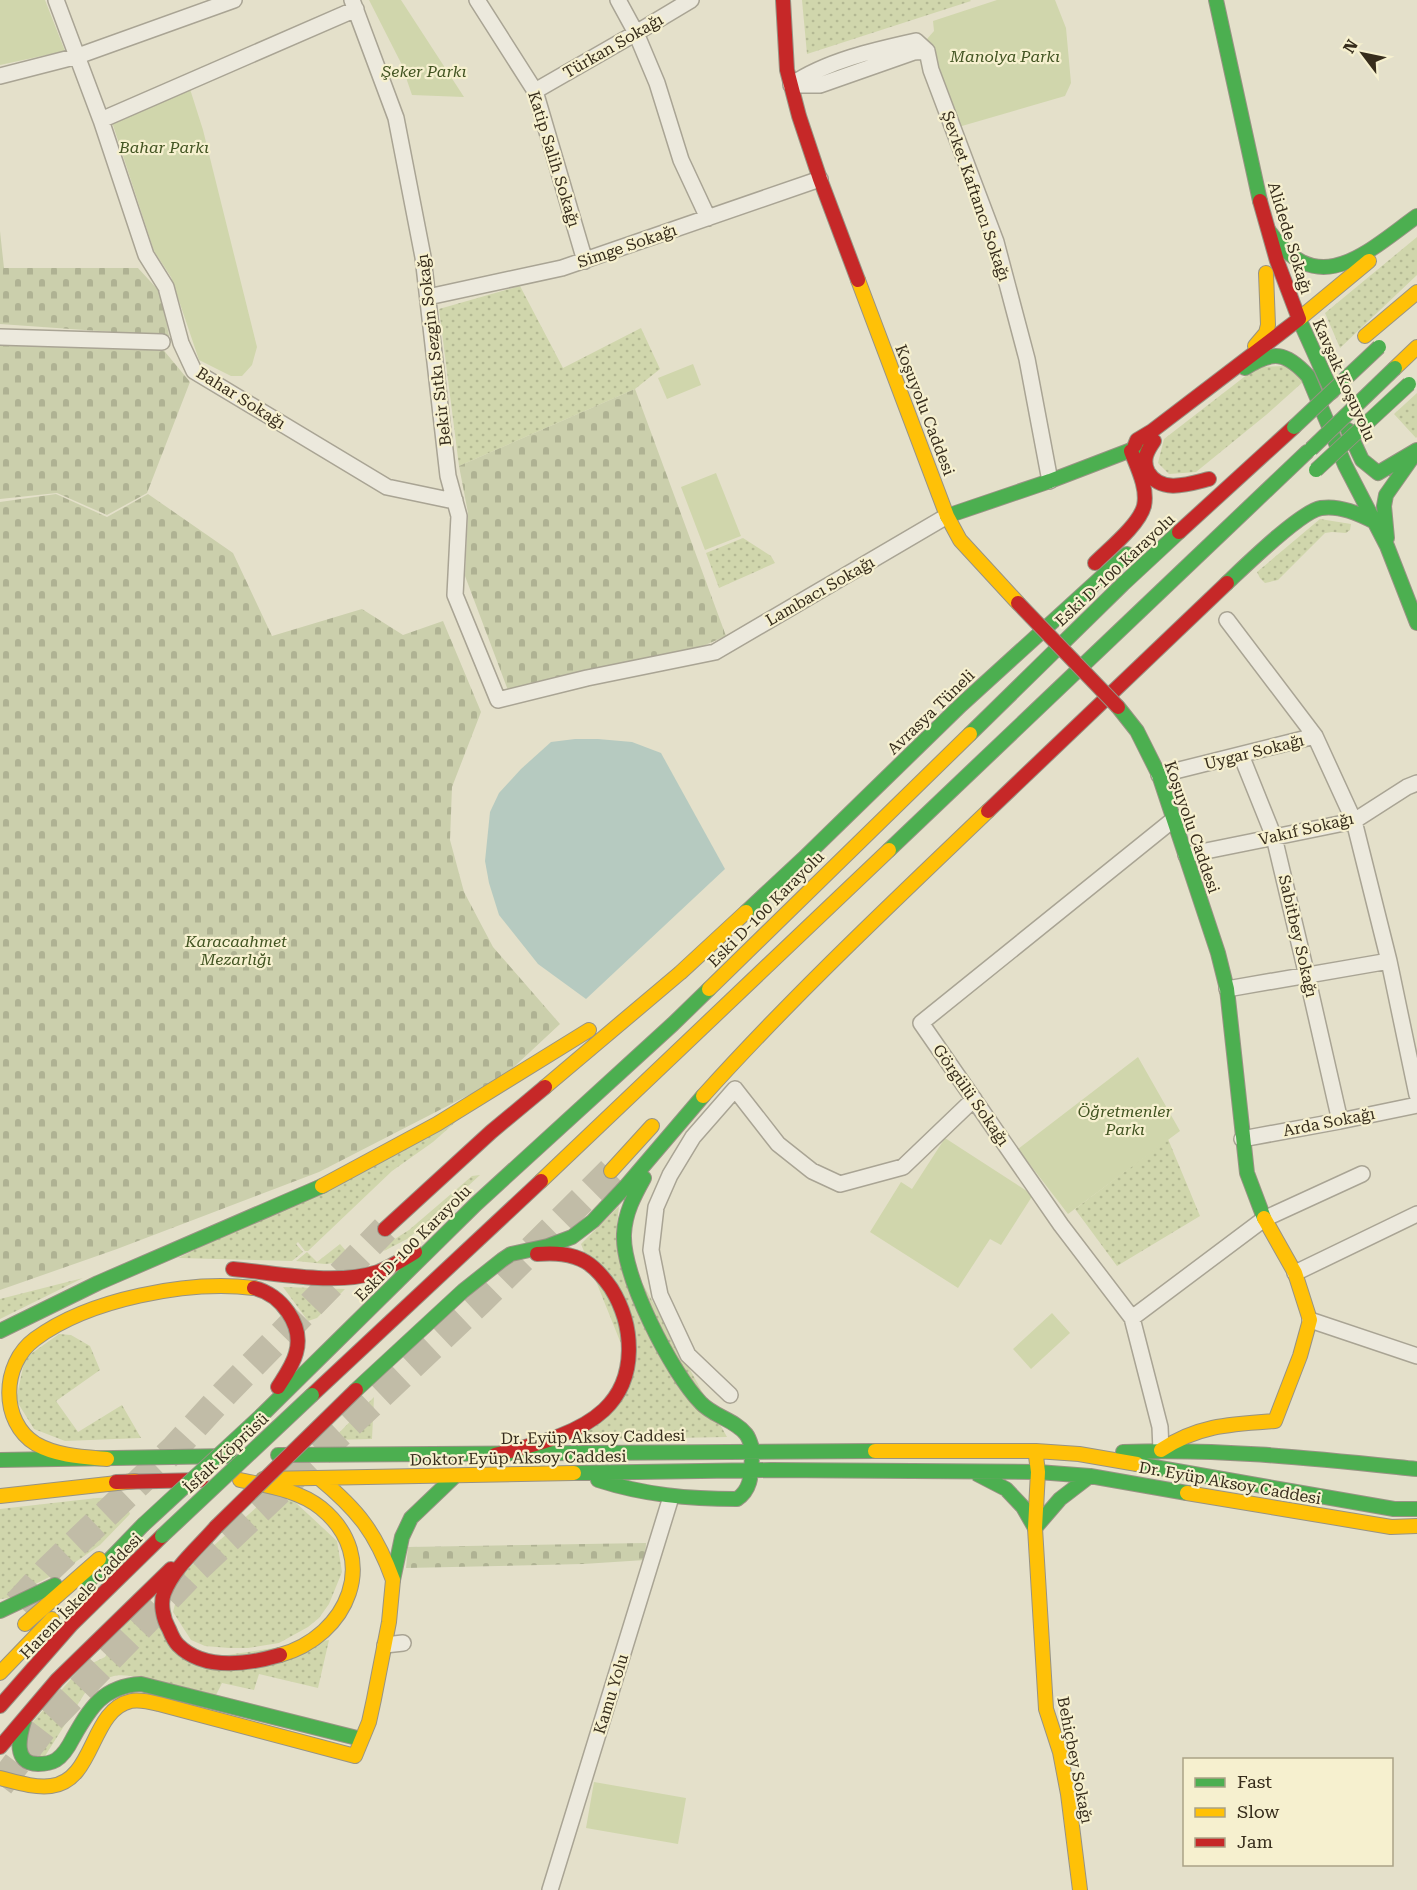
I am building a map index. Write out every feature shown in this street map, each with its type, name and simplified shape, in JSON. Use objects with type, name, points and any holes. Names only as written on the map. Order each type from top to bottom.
[{"type":"main road","name":"Koşuyolu Caddesi","points":[[783,0],[787,70],[799,116],[820,179],[947,516],[960,540],[1118,707],[1137,732],[1159,775],[1218,953],[1227,989],[1247,1173],[1264,1219],[1295,1273],[1310,1320]]},
{"type":"main road","points":[[1216,0],[1223,36]]},
{"type":"main road","points":[[1222,0],[1223,36]]},
{"type":"main road","name":"Alidede Sokağı","points":[[1223,36],[1269,231],[1283,280],[1299,319]]},
{"type":"main road","name":"Alidede Sokağı","points":[[1252,166],[1261,251],[1266,273],[1308,376]]},
{"type":"main road","points":[[1269,231],[1288,255],[1314,266],[1327,266],[1344,264],[1368,253],[1417,216]]},
{"type":"main road","points":[[1236,365],[1299,319],[1417,221]]},
{"type":"main road","points":[[1236,365],[1266,333],[1269,317],[1266,273]]},
{"type":"main road","points":[[1361,340],[1417,292]]},
{"type":"main road","name":"Kavşak Koşuyolu","points":[[1299,319],[1359,457],[1366,466],[1378,473],[1417,450]]},
{"type":"main road","name":"Eski D-100 Karayolu","points":[[262,1415],[476,1204],[673,1024],[1123,584],[1383,343]]},
{"type":"main road","points":[[501,1237],[655,1074],[1417,346]]},
{"type":"main road","name":"Lambacı Sokağı","points":[[947,516],[1050,482],[1154,441],[1258,360],[1278,357],[1291,360],[1308,376]]},
{"type":"main road","name":"Lambacı Sokağı","points":[[1131,451],[1137,440],[1152,431],[1236,365]]},
{"type":"main road","points":[[1302,397],[1333,367]]},
{"type":"main road","name":"Kavşak Koşuyolu","points":[[1308,376],[1345,465],[1387,546]]},
{"type":"main road","points":[[1303,482],[1413,380]]},
{"type":"main road","points":[[1154,441],[1145,453],[1145,463],[1150,476],[1161,484],[1174,486],[1213,475],[1191,495]]},
{"type":"main road","points":[[1417,450],[1386,495],[1384,506],[1387,546],[1417,623]]},
{"type":"main road","points":[[961,705],[1138,519],[1144,505],[1143,491],[1131,451]]},
{"type":"main road","points":[[0,1747],[57,1680],[356,1390],[463,1291],[512,1254],[548,1246],[572,1237],[593,1221],[760,1033],[874,920],[1185,622],[1271,543],[1297,522],[1320,508],[1341,509],[1375,522]]},
{"type":"main road","name":"Avrasya Tüneli","points":[[680,974],[805,857],[961,705],[1138,544]]},
{"type":"main road","points":[[1082,690],[1099,673]]},
{"type":"main road","points":[[385,1229],[491,1132],[680,974]]},
{"type":"main road","points":[[0,1331],[96,1283],[272,1209],[344,1175],[476,1101],[680,974]]},
{"type":"main road","name":"İsfalt Köprüsü","points":[[162,1536],[655,1074]]},
{"type":"main road","points":[[580,1474],[621,1488],[671,1497],[737,1499],[745,1495],[749,1488],[753,1451],[747,1435],[702,1405],[683,1382],[668,1358],[628,1268],[625,1224],[632,1196],[684,1117]]},
{"type":"main road","points":[[611,1171],[658,1120]]},
{"type":"main road","points":[[223,1268],[316,1277],[375,1273],[398,1263],[421,1248],[476,1204]]},
{"type":"main road","points":[[492,1268],[538,1254],[560,1254],[582,1260],[601,1274],[614,1292],[629,1329],[630,1350],[624,1379],[613,1400],[593,1419],[543,1441],[495,1455]]},
{"type":"main road","points":[[356,1390],[477,1262]]},
{"type":"main road","points":[[96,1283],[152,1275]]},
{"type":"main road","points":[[107,1459],[51,1452],[30,1441],[11,1415],[7,1400],[8,1382],[15,1362],[33,1340],[61,1323],[89,1311],[133,1298],[181,1288],[232,1285],[259,1289],[288,1310],[297,1327],[299,1339],[295,1360],[262,1415]]},
{"type":"main road","name":"Dr. Eyüp Aksoy Caddesi","points":[[1161,1450],[1173,1441],[1208,1427],[1275,1421],[1300,1356],[1310,1320]]},
{"type":"main road","name":"İsfalt Köprüsü","points":[[143,1525],[262,1415]]},
{"type":"main road","name":"Dr. Eyüp Aksoy Caddesi","points":[[1079,1454],[1161,1450],[1272,1454],[1417,1469]]},
{"type":"main road","name":"Dr. Eyüp Aksoy Caddesi","points":[[107,1459],[753,1451],[1036,1451],[1079,1454],[1394,1509],[1417,1509]]},
{"type":"main road","name":"Behiçbey Sokağı","points":[[1036,1451],[1038,1472],[1035,1528],[1046,1708],[1060,1752],[1068,1794],[1080,1890]]},
{"type":"main road","points":[[0,1460],[107,1459]]},
{"type":"main road","name":"Doktor Eyüp Aksoy Caddesi","points":[[0,1484],[751,1471],[1038,1472]]},
{"type":"main road","points":[[973,1472],[1006,1489],[1023,1507],[1035,1528],[1047,1511],[1064,1494],[1090,1476]]},
{"type":"main road","name":"Dr. Eyüp Aksoy Caddesi","points":[[1038,1472],[1090,1476],[1391,1527],[1417,1526]]},
{"type":"main road","points":[[0,1778],[32,1785],[55,1786],[67,1779],[85,1758],[110,1715],[120,1706],[131,1701],[145,1701],[207,1716],[355,1756],[369,1722],[385,1645],[393,1580],[402,1537],[411,1518],[455,1476]]},
{"type":"main road","points":[[319,1478],[344,1498],[371,1528],[384,1554],[393,1580]]},
{"type":"main road","points":[[216,1527],[164,1592],[163,1612],[168,1629],[175,1643],[189,1653],[209,1661],[231,1664],[266,1660],[285,1655],[322,1634],[344,1608],[350,1591],[354,1557],[343,1531],[321,1507],[304,1498],[287,1491],[237,1479]]},
{"type":"main road","points":[[0,1496],[135,1481]]},
{"type":"main road","points":[[16,1632],[91,1565],[143,1525]]},
{"type":"main road","name":"Harem İskele Caddesi","points":[[0,1673],[143,1525]]},
{"type":"main road","name":"Harem İskele Caddesi","points":[[0,1706],[72,1624],[162,1536]]},
{"type":"main road","points":[[0,1611],[91,1565]]},
{"type":"main road","points":[[25,1716],[18,1742],[20,1752],[26,1760],[33,1764],[58,1759],[95,1703],[113,1689],[133,1684],[141,1684],[361,1739]]},
{"type":"street","name":"Bahar Sokağı","points":[[56,0],[101,120],[146,255],[166,287],[181,343],[194,371],[387,487],[454,500]]},
{"type":"street","points":[[0,76],[78,56],[234,0]]},
{"type":"street","name":"Katip Salih Sokağı","points":[[477,0],[535,91],[585,261]]},
{"type":"street","points":[[618,0],[636,33],[657,83],[681,160],[708,218]]},
{"type":"street","name":"Türkan Sokağı","points":[[535,91],[691,0]]},
{"type":"street","points":[[101,120],[354,4]]},
{"type":"street","name":"Bekir Sıtkı Sezgin Sokağı","points":[[354,4],[396,118],[423,257],[448,476],[459,516],[455,595],[498,700]]},
{"type":"street","name":"Şevket Kaftancı Sokağı","points":[[791,86],[820,85],[914,52],[927,51],[931,70],[996,242],[1028,359],[1050,482]]},
{"type":"street","name":"Simge Sokağı","points":[[429,297],[585,261],[820,179]]},
{"type":"street","points":[[0,337],[162,342]]},
{"type":"street","name":"Lambacı Sokağı","points":[[498,700],[587,678],[715,652],[947,516]]},
{"type":"street","points":[[1227,620],[1315,736],[1354,821],[1389,962],[1417,1095]]},
{"type":"street","name":"Uygar Sokağı","points":[[1159,775],[1315,736]]},
{"type":"street","name":"Sabitbey Sokağı","points":[[1241,755],[1274,837],[1340,1121]]},
{"type":"street","name":"Vakıf Sokağı","points":[[1186,855],[1354,821],[1417,783]]},
{"type":"street","name":"Görgülü Sokağı","points":[[1161,1450],[1160,1426],[1132,1318],[1061,1225],[921,1023],[1174,819]]},
{"type":"street","points":[[1227,989],[1389,962]]},
{"type":"street","points":[[730,1395],[688,1355],[660,1295],[651,1250],[656,1207],[670,1175],[693,1137],[735,1089],[778,1144],[812,1171],[840,1184],[903,1167],[974,1099]]},
{"type":"street","name":"Arda Sokağı","points":[[1242,1139],[1417,1105]]},
{"type":"street","points":[[1132,1318],[1264,1219],[1362,1174]]},
{"type":"street","points":[[1295,1273],[1417,1214]]},
{"type":"street","points":[[1310,1320],[1417,1356]]},
{"type":"street","name":"Kamu Yolu","points":[[550,1890],[671,1497]]},
{"type":"street","points":[[385,1645],[403,1643]]},
{"type":"green space","points":[[0,0],[45,0],[65,51],[0,65]]},
{"type":"green space","name":"Şeker Parkı","points":[[369,0],[401,0],[464,97],[412,95],[401,63]]},
{"type":"green space","points":[[802,0],[970,0],[971,1],[807,54]]},
{"type":"green space","name":"Manolya Parkı","points":[[997,0],[1055,0],[1066,28],[1071,83],[1065,96],[955,128],[927,39],[934,31],[933,21]]},
{"type":"green space","name":"Bahar Parkı","points":[[190,89],[203,130],[257,347],[252,365],[242,376],[231,376],[199,360],[171,277],[154,251],[112,122]]},
{"type":"green space","points":[[0,231],[4,268],[138,268],[161,293],[169,336],[0,324]]},
{"type":"green space","points":[[1417,237],[1417,275],[1340,348],[1325,313]]},
{"type":"green space","points":[[520,286],[563,368],[641,328],[660,369],[635,389],[459,466],[439,309]]},
{"type":"green space","points":[[0,342],[161,347],[190,382],[147,493],[107,515],[57,493],[0,499]]},
{"type":"green space","points":[[693,364],[701,385],[667,399],[658,378]]},
{"type":"green space","points":[[1286,366],[1304,381],[1196,472],[1169,474],[1158,463],[1164,439],[1257,367]]},
{"type":"green space","points":[[635,389],[726,636],[703,646],[509,693],[465,576],[468,513],[459,466]]},
{"type":"green space","points":[[1417,393],[1417,437],[1416,438],[1394,414]]},
{"type":"green space","points":[[716,473],[741,536],[705,550],[681,487]]},
{"type":"green space","name":"Karacaahmet Mezarlığı","points":[[56,494],[107,517],[148,494],[233,553],[272,636],[362,609],[403,635],[443,621],[481,712],[452,787],[450,840],[464,892],[493,947],[560,1024],[502,1078],[319,1172],[117,1249],[0,1290],[0,502]]},
{"type":"green space","points":[[1320,519],[1351,524],[1350,530],[1346,533],[1325,533],[1278,580],[1265,583],[1257,572]]},
{"type":"green space","points":[[743,538],[771,556],[775,563],[719,588],[706,553]]},
{"type":"green space","name":"Öğretmenler Parkı","points":[[1138,1057],[1180,1131],[1068,1214],[1018,1149]]},
{"type":"green space","points":[[460,1118],[433,1142],[392,1171],[308,1251],[305,1251],[298,1242],[296,1244],[303,1252],[292,1261],[178,1258]]},
{"type":"green space","points":[[945,1138],[1033,1195],[1001,1245],[990,1239],[958,1288],[870,1232],[901,1182],[912,1189]]},
{"type":"green space","points":[[1168,1139],[1200,1216],[1117,1266],[1075,1209]]},
{"type":"green space","points":[[480,1175],[430,1221],[407,1239],[384,1251],[387,1244],[409,1230],[472,1176]]},
{"type":"green space","points":[[619,1206],[616,1235],[727,1437],[567,1440],[632,1371],[581,1244]]},
{"type":"green space","points":[[340,1244],[355,1261],[325,1264],[296,1261],[307,1252],[317,1262]]},
{"type":"green space","points":[[83,1278],[0,1319],[0,1299]]},
{"type":"green space","points":[[283,1287],[345,1289],[317,1318],[308,1321]]},
{"type":"green space","points":[[1052,1313],[1070,1333],[1031,1369],[1013,1349]]},
{"type":"green space","points":[[59,1334],[71,1335],[90,1346],[100,1370],[56,1401],[78,1432],[122,1405],[141,1438],[65,1441],[34,1429],[16,1400],[25,1358]]},
{"type":"green space","points":[[374,1397],[372,1439],[332,1440]]},
{"type":"green space","points":[[124,1497],[130,1514],[100,1545],[67,1568],[8,1598],[0,1599],[0,1509]]},
{"type":"green space","points":[[268,1497],[294,1501],[337,1541],[342,1572],[329,1604],[319,1618],[308,1627],[279,1643],[248,1648],[229,1648],[205,1646],[191,1640],[173,1612],[182,1577],[191,1566]]},
{"type":"green space","points":[[646,1543],[645,1560],[583,1564],[406,1568],[408,1547]]},
{"type":"green space","points":[[144,1601],[187,1661],[329,1640],[318,1688],[259,1674],[254,1690],[222,1683],[216,1695],[148,1678],[114,1676],[98,1683],[85,1693],[45,1756],[33,1758],[23,1733],[80,1669],[105,1657],[128,1618]]},
{"type":"green space","points":[[594,1782],[686,1798],[678,1844],[586,1828]]},
{"type":"shaded area","points":[[575,739],[632,742],[661,753],[725,869],[586,999],[538,964],[499,915],[485,861],[490,812],[499,793],[551,742]]},
{"type":"tunnel","points":[[0,1785],[48,1722],[188,1577],[480,1301],[611,1171]]},
{"type":"tunnel","points":[[17,1604],[48,1570],[175,1448],[226,1392],[385,1229]]},
{"type":"traffic: fast","points":[[1216,0],[1260,201]]},
{"type":"traffic: fast","points":[[1269,231],[1287,252],[1306,264],[1324,267],[1343,264],[1361,255],[1380,244],[1417,216]]},
{"type":"traffic: fast","points":[[1299,319],[1332,392]]},
{"type":"traffic: fast","points":[[1294,427],[1379,347]]},
{"type":"traffic: fast","points":[[1245,368],[1264,358],[1279,356],[1293,362],[1308,376]]},
{"type":"traffic: fast","points":[[1311,449],[1395,368]]},
{"type":"traffic: fast","points":[[1308,376],[1345,465],[1387,546],[1417,623]]},
{"type":"traffic: fast","points":[[1316,470],[1409,384]]},
{"type":"traffic: fast","points":[[1348,430],[1362,460],[1378,473],[1417,450]]},
{"type":"traffic: fast","points":[[947,516],[1050,481],[1144,445]]},
{"type":"traffic: fast","points":[[889,850],[1307,452]]},
{"type":"traffic: fast","points":[[1387,538],[1384,506],[1386,495],[1414,455]]},
{"type":"traffic: fast","points":[[1227,583],[1273,541],[1312,511],[1328,507],[1342,509],[1375,522]]},
{"type":"traffic: fast","points":[[970,734],[1179,532]]},
{"type":"traffic: fast","points":[[746,912],[961,705],[1127,554]]},
{"type":"traffic: fast","points":[[1118,707],[1137,731],[1159,775],[1218,953],[1227,989],[1247,1173],[1264,1218]]},
{"type":"traffic: fast","points":[[262,1415],[476,1204],[709,989]]},
{"type":"traffic: fast","points":[[356,1390],[463,1291],[502,1260],[511,1254],[548,1246],[572,1237],[593,1221],[703,1096]]},
{"type":"traffic: fast","points":[[644,1178],[628,1212],[624,1234],[631,1274],[640,1298],[650,1323],[689,1389],[706,1407],[741,1429],[746,1434],[753,1451]]},
{"type":"traffic: fast","points":[[0,1331],[98,1283],[322,1186]]},
{"type":"traffic: fast","points":[[162,1536],[312,1395]]},
{"type":"traffic: fast","points":[[143,1525],[262,1415]]},
{"type":"traffic: fast","points":[[278,1455],[875,1451]]},
{"type":"traffic: fast","points":[[1123,1452],[1234,1453],[1417,1469]]},
{"type":"traffic: fast","points":[[0,1460],[229,1456]]},
{"type":"traffic: fast","points":[[598,1480],[667,1495],[737,1499],[748,1485],[752,1456]]},
{"type":"traffic: fast","points":[[1137,1464],[1394,1509],[1417,1509]]},
{"type":"traffic: fast","points":[[574,1473],[771,1470],[1038,1472],[1090,1476],[1187,1493]]},
{"type":"traffic: fast","points":[[977,1474],[1006,1489],[1023,1507],[1035,1528]]},
{"type":"traffic: fast","points":[[393,1580],[402,1537],[411,1518],[455,1476]]},
{"type":"traffic: fast","points":[[1035,1528],[1060,1499],[1090,1476]]},
{"type":"traffic: fast","points":[[88,1582],[143,1525]]},
{"type":"traffic: fast","points":[[0,1611],[55,1585]]},
{"type":"traffic: fast","points":[[24,1721],[20,1742],[21,1755],[30,1763],[52,1762],[64,1753],[85,1717],[99,1700],[117,1689],[141,1684],[361,1739]]},
{"type":"traffic: slow","points":[[1299,319],[1369,261]]},
{"type":"traffic: slow","points":[[1255,346],[1266,333],[1268,325],[1266,273]]},
{"type":"traffic: slow","points":[[858,280],[947,516],[960,540],[1018,603]]},
{"type":"traffic: slow","points":[[1365,336],[1417,292]]},
{"type":"traffic: slow","points":[[1395,368],[1417,347]]},
{"type":"traffic: slow","points":[[709,989],[970,734]]},
{"type":"traffic: slow","points":[[703,1096],[807,986],[988,811]]},
{"type":"traffic: slow","points":[[541,1181],[889,850]]},
{"type":"traffic: slow","points":[[545,1087],[680,973],[746,912]]},
{"type":"traffic: slow","points":[[322,1186],[437,1124],[589,1030]]},
{"type":"traffic: slow","points":[[611,1171],[652,1126]]},
{"type":"traffic: slow","points":[[1161,1450],[1188,1435],[1216,1427],[1275,1421],[1300,1356],[1310,1320],[1295,1273],[1264,1218]]},
{"type":"traffic: slow","points":[[107,1459],[53,1451],[36,1444],[24,1434],[16,1422],[9,1393],[11,1377],[24,1350],[35,1339],[57,1325],[111,1303],[170,1290],[228,1286],[254,1288]]},
{"type":"traffic: slow","points":[[875,1451],[1036,1451],[1079,1454],[1137,1464]]},
{"type":"traffic: slow","points":[[1036,1456],[1038,1472],[1035,1528],[1046,1709],[1060,1752],[1068,1794],[1080,1890]]},
{"type":"traffic: slow","points":[[263,1479],[574,1473]]},
{"type":"traffic: slow","points":[[319,1478],[345,1501],[364,1523],[380,1549],[393,1580]]},
{"type":"traffic: slow","points":[[240,1480],[283,1489],[312,1502],[340,1528],[350,1549],[353,1571],[349,1593],[339,1613],[324,1631],[304,1645],[280,1655]]},
{"type":"traffic: slow","points":[[0,1496],[135,1481]]},
{"type":"traffic: slow","points":[[1187,1493],[1391,1527],[1417,1526]]},
{"type":"traffic: slow","points":[[25,1624],[99,1559]]},
{"type":"traffic: slow","points":[[0,1778],[38,1786],[51,1786],[65,1781],[76,1772],[85,1759],[107,1717],[118,1707],[134,1700],[159,1704],[355,1756],[369,1722],[374,1699],[389,1622],[393,1580]]},
{"type":"traffic: slow","points":[[0,1673],[52,1619]]},
{"type":"traffic: jam","points":[[783,0],[787,70],[799,116],[858,280]]},
{"type":"traffic: jam","points":[[1135,445],[1137,440],[1299,319],[1277,261],[1260,201]]},
{"type":"traffic: jam","points":[[1179,532],[1294,427]]},
{"type":"traffic: jam","points":[[1154,441],[1145,460],[1146,468],[1154,479],[1160,483],[1176,486],[1209,479]]},
{"type":"traffic: jam","points":[[1095,563],[1130,529],[1144,506],[1143,485],[1131,451]]},
{"type":"traffic: jam","points":[[988,811],[1227,583]]},
{"type":"traffic: jam","points":[[1018,603],[1118,707]]},
{"type":"traffic: jam","points":[[385,1229],[491,1132],[545,1087]]},
{"type":"traffic: jam","points":[[312,1395],[541,1181]]},
{"type":"traffic: jam","points":[[233,1269],[306,1277],[343,1278],[378,1272],[415,1252]]},
{"type":"traffic: jam","points":[[495,1455],[567,1433],[593,1419],[615,1397],[623,1383],[627,1367],[628,1334],[624,1318],[619,1303],[600,1273],[586,1262],[574,1257],[562,1254],[537,1254]]},
{"type":"traffic: jam","points":[[254,1288],[264,1291],[281,1304],[288,1312],[297,1332],[295,1357],[278,1387]]},
{"type":"traffic: jam","points":[[216,1527],[356,1390]]},
{"type":"traffic: jam","points":[[116,1482],[201,1480]]},
{"type":"traffic: jam","points":[[216,1527],[180,1566],[168,1584],[162,1601],[165,1621],[178,1645],[201,1659],[241,1663],[280,1655]]},
{"type":"traffic: jam","points":[[0,1706],[72,1624],[162,1536]]},
{"type":"traffic: jam","points":[[0,1747],[57,1680],[171,1569]]}]
